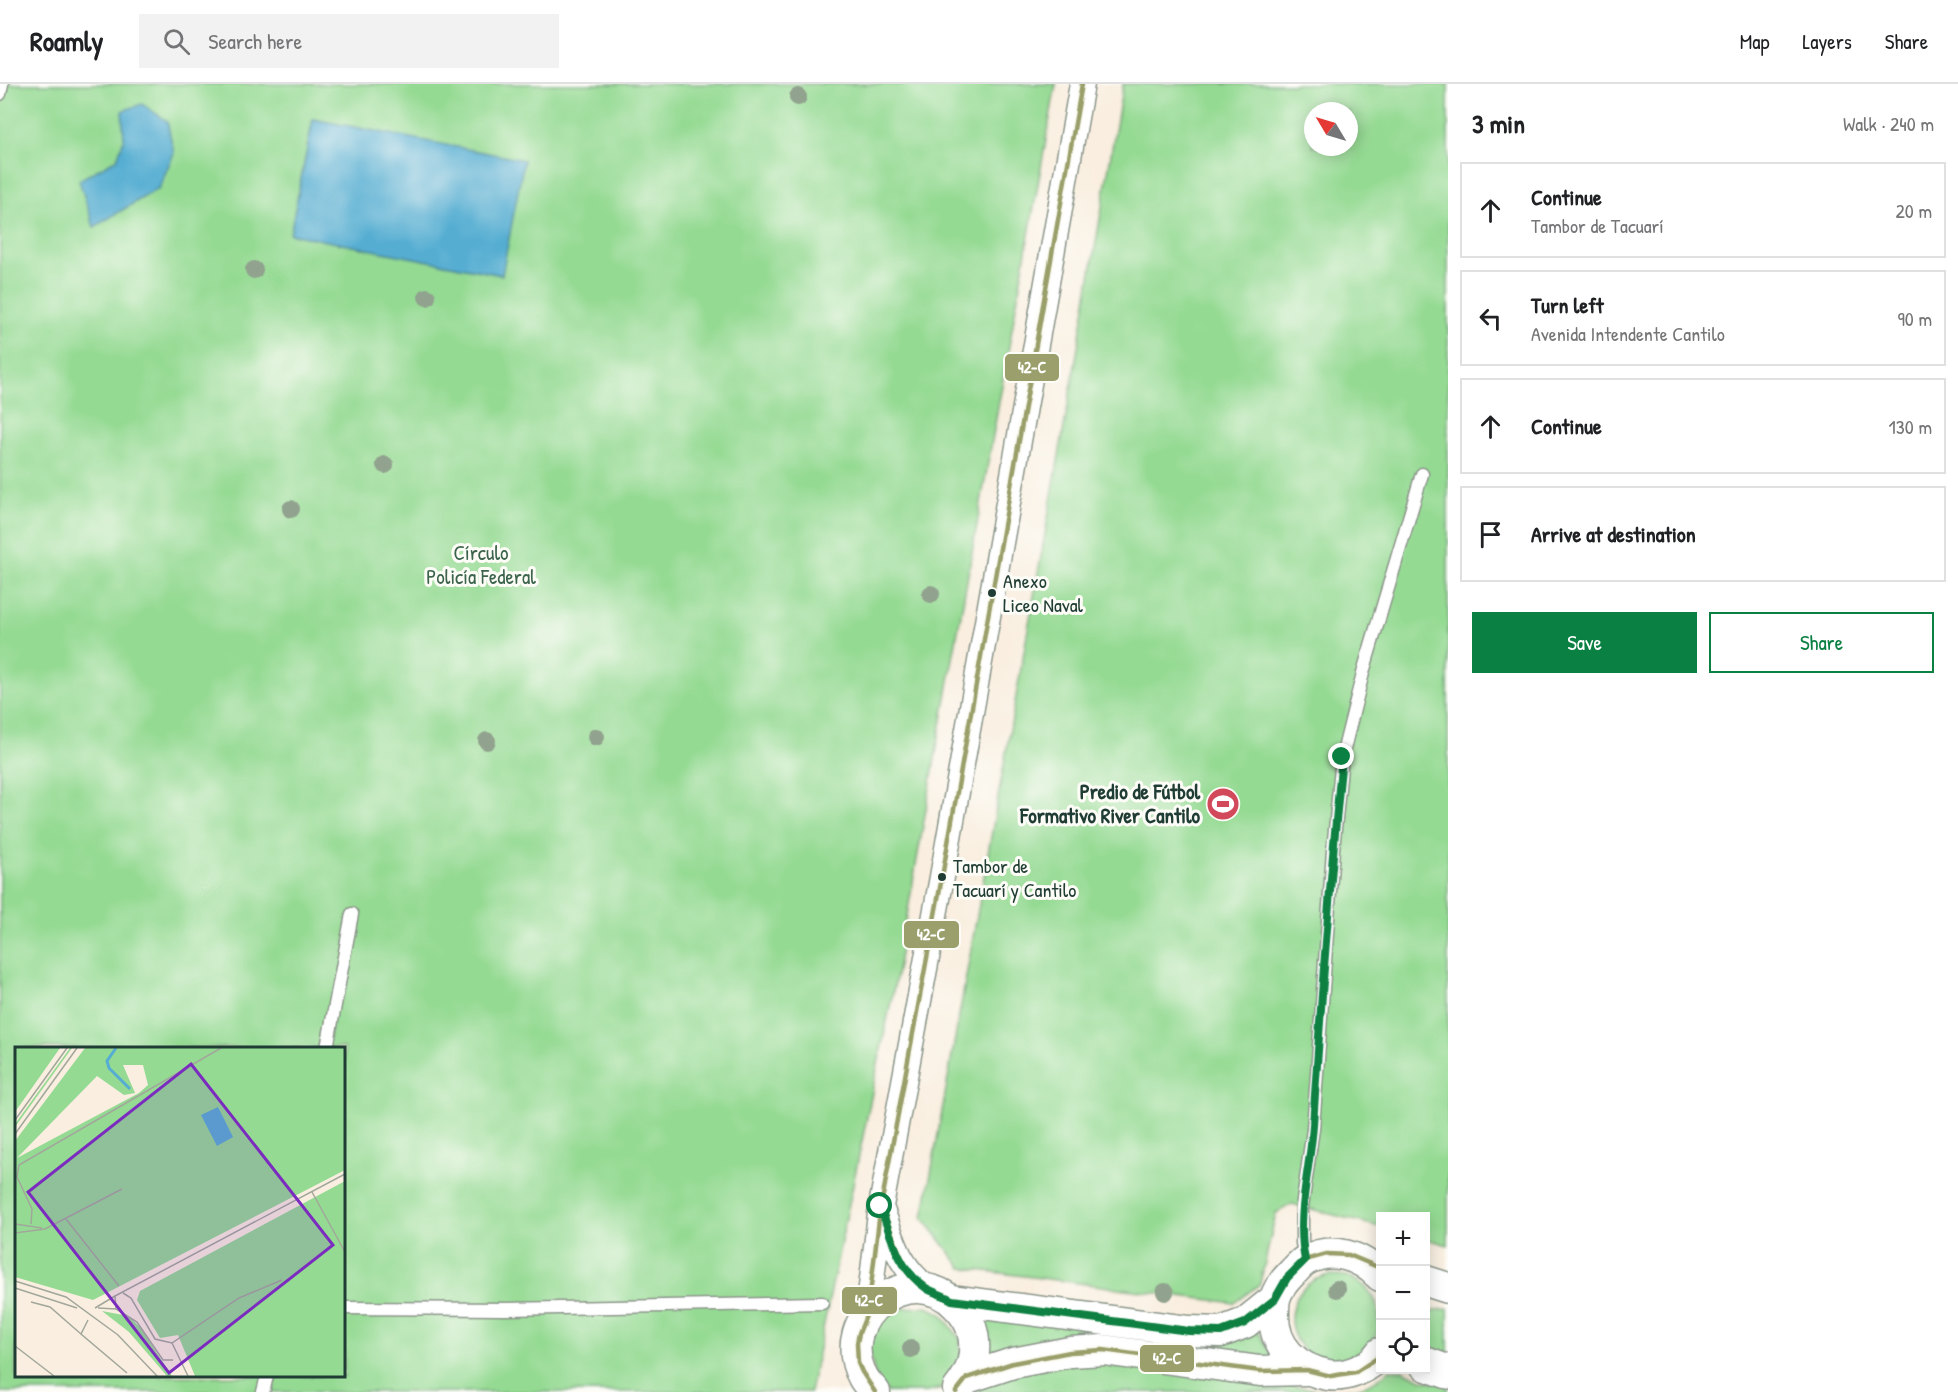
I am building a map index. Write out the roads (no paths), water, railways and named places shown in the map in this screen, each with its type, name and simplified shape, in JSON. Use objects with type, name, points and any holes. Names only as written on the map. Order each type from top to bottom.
[{"type":"highway","points":[[1430,1366],[1448,1372]]},
{"type":"street","points":[[868,1311],[880,1206],[942,877],[1082,84]]},
{"type":"street","points":[[880,1206],[905,1268],[913,1278],[964,1312],[972,1328],[975,1345],[974,1362],[961,1385]]},
{"type":"street","points":[[853,1392],[857,1361],[856,1344],[860,1327],[868,1311],[880,1299],[896,1292],[912,1289],[1189,1331],[1221,1332],[1245,1323],[1275,1299],[1287,1278],[1305,1260],[1327,1254],[1349,1255],[1376,1268]]},
{"type":"street","points":[[1430,1283],[1448,1288]]},
{"type":"street","points":[[1430,1301],[1448,1298]]},
{"type":"street","points":[[1275,1299],[1274,1327],[1286,1353],[1307,1370]]},
{"type":"street","points":[[961,1385],[1013,1363],[1070,1352],[1103,1350],[1260,1371],[1307,1370],[1331,1376],[1356,1372],[1376,1359]]},
{"type":"street","points":[[857,1361],[863,1378],[875,1392]]},
{"type":"lane","points":[[0,94],[2,84]]},
{"type":"lane","points":[[1305,1260],[1302,1243],[1302,1207],[1313,1129],[1342,757],[1364,669],[1422,474]]},
{"type":"lane","points":[[327,1047],[352,914]]},
{"type":"lane","points":[[345,1308],[507,1309],[822,1303]]},
{"type":"lane","points":[[263,1392],[267,1377]]},
{"type":"water","points":[[142,104],[167,121],[174,153],[159,188],[94,227],[79,180],[117,159],[124,139],[122,111]]},
{"type":"water","points":[[313,119],[524,160],[502,275],[290,234]]},
{"type":"place","name":"Anexo Liceo Naval","points":[[992,593]]},
{"type":"place","name":"Predio de Fútbol Formativo River Cantilo","points":[[1223,804]]},
{"type":"place","name":"Tambor de Tacuarí y Cantilo","points":[[942,877]]},
{"type":"park label","name":"Círculo Policía Federal","points":[[481,565]]}]
